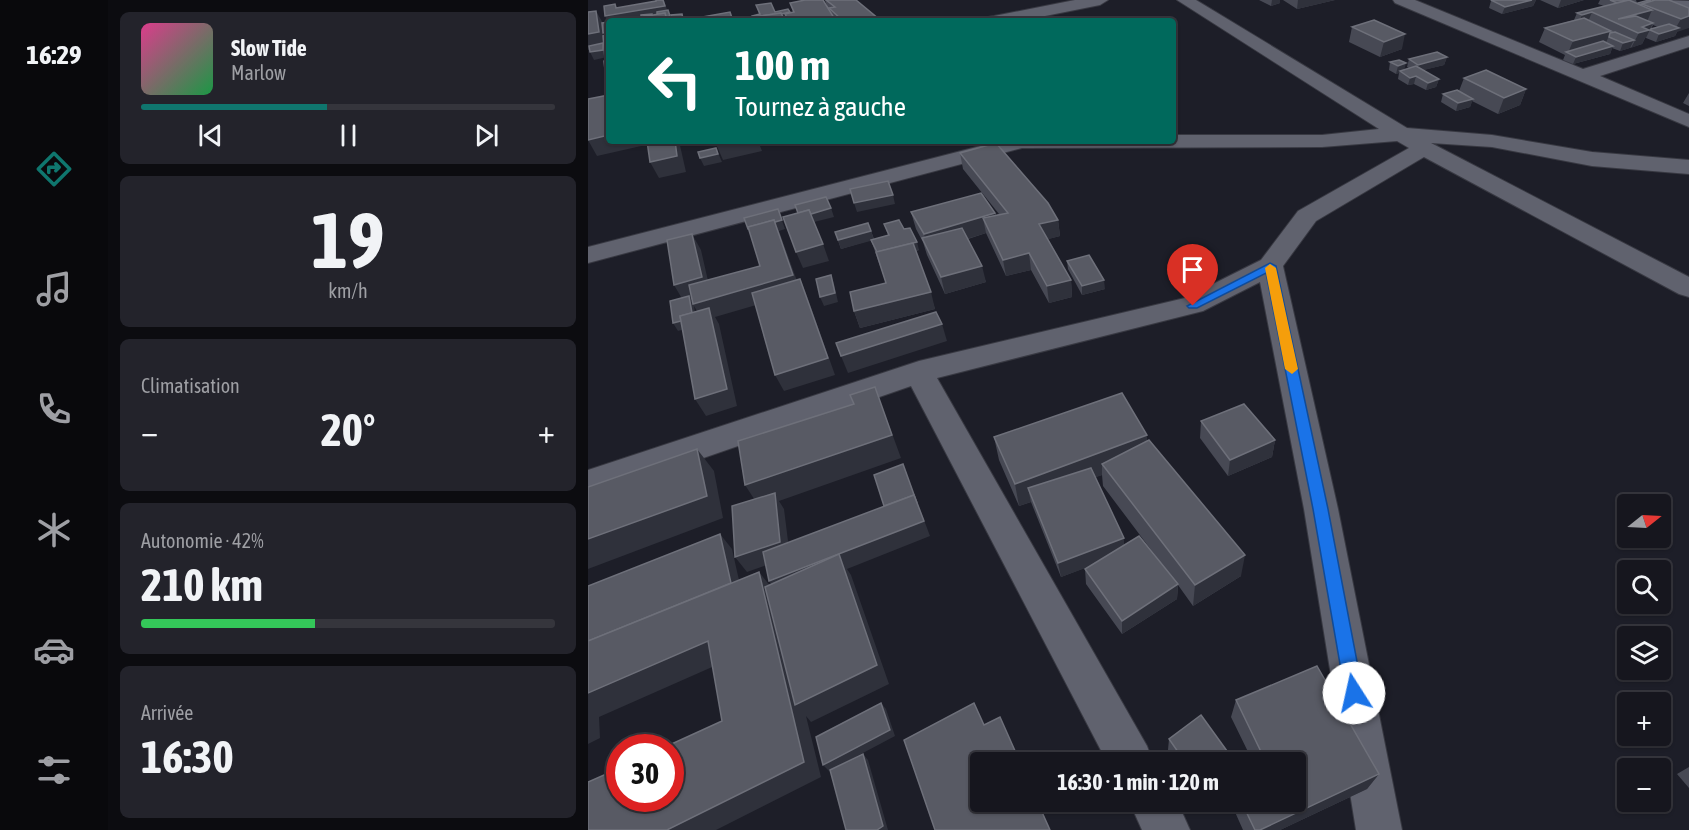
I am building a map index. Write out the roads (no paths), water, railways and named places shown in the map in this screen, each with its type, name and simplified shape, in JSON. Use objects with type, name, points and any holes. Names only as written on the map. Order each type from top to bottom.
[{"type":"street","points":[[1009,18],[1100,0]]},
{"type":"street","points":[[1185,0],[1412,141],[1689,288]]},
{"type":"street","points":[[1401,0],[1689,120]]},
{"type":"street","points":[[1669,0],[1689,7]]},
{"type":"street","points":[[1582,76],[1689,42]]},
{"type":"street","points":[[1176,141],[1492,141],[1592,159],[1689,167]]},
{"type":"street","points":[[588,484],[919,372],[1193,306],[1270,266],[1307,216],[1412,141]]},
{"type":"street","points":[[588,255],[1014,144]]},
{"type":"street","points":[[1270,266],[1321,509],[1379,830]]},
{"type":"street","points":[[919,372],[1126,752]]},
{"type":"street","points":[[1158,812],[1167,830]]}]
